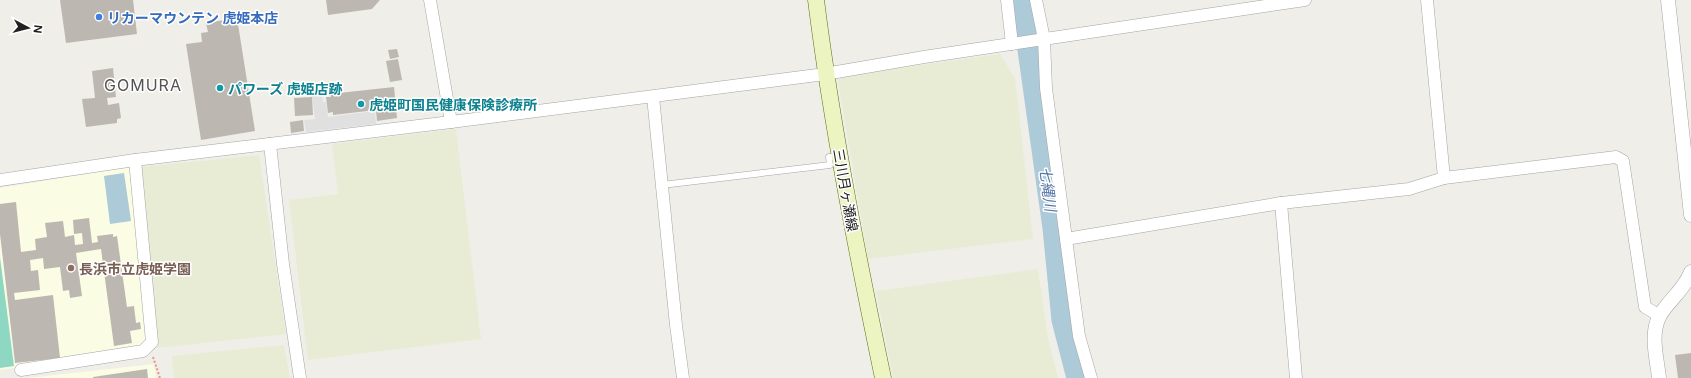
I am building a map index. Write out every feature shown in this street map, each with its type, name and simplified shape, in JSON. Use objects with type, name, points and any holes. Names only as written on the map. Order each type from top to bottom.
[{"type":"main road","name":"三川月ヶ瀬線","points":[[816,0],[825,74],[862,280],[883,378]]},
{"type":"street","points":[[430,0],[451,122]]},
{"type":"street","points":[[1007,0],[1012,44]]},
{"type":"street","points":[[1036,0],[1044,39],[1046,88],[1080,336],[1091,378]]},
{"type":"street","points":[[0,180],[135,160],[653,97],[825,74],[924,57],[1305,0]]},
{"type":"street","points":[[1427,0],[1444,178]]},
{"type":"street","points":[[1668,0],[1691,215]]},
{"type":"street","points":[[653,97],[683,378]]},
{"type":"street","points":[[270,144],[283,264],[300,378]]},
{"type":"street","points":[[1066,239],[1281,203],[1409,189],[1444,178],[1616,157],[1623,161],[1645,307],[1660,316]]},
{"type":"street","points":[[21,370],[143,351],[152,342],[135,160]]},
{"type":"street","points":[[1281,203],[1296,378]]},
{"type":"street","points":[[1659,378],[1654,338],[1656,325],[1660,316],[1687,283],[1691,272]]},
{"type":"lane","points":[[662,185],[830,165],[829,157],[840,156]]},
{"type":"path","points":[[152,342],[154,362],[160,372],[160,378]]},
{"type":"shaded area","points":[[1000,54],[1015,78],[1033,239],[868,259],[838,81],[842,76]]},
{"type":"shaded area","points":[[322,93],[323,102],[326,102],[328,117],[375,111],[376,124],[306,132],[304,120],[315,119],[312,95]]},
{"type":"shaded area","points":[[456,129],[481,339],[308,360],[289,200],[338,194],[332,144]]},
{"type":"shaded area","points":[[259,155],[286,334],[157,348],[142,167]]},
{"type":"shaded area","name":"長浜市立虎姫学園","points":[[129,167],[152,349],[0,370],[0,188]]},
{"type":"shaded area","points":[[1038,269],[1048,338],[1058,378],[893,378],[876,291]]},
{"type":"shaded area","points":[[284,345],[290,378],[174,378],[172,356]]},
{"type":"shaded area","points":[[154,364],[156,378],[27,378]]},
{"type":"green space","points":[[0,257],[14,366],[0,368]]},
{"type":"water","points":[[124,173],[131,221],[110,224],[104,176]]},
{"type":"building","name":"リカーマウンテン 虎姫本店","points":[[60,0],[133,0],[137,34],[66,43]]},
{"type":"building","points":[[326,0],[380,0],[372,9],[328,15]]},
{"type":"building","name":"パワーズ 虎姫店跡","points":[[237,18],[255,131],[201,140],[186,44],[202,42],[201,33],[208,32],[206,23]]},
{"type":"building","points":[[397,49],[399,57],[390,59],[388,50]]},
{"type":"building","points":[[398,59],[402,80],[390,82],[386,61]]},
{"type":"building","points":[[113,68],[116,97],[107,98],[108,105],[119,103],[121,118],[117,119],[117,123],[86,127],[82,99],[95,98],[92,71]]},
{"type":"building","name":"虎姫町国民健康保険診療所","points":[[394,87],[397,118],[377,121],[376,110],[333,115],[333,112],[328,113],[326,97],[331,97],[330,94]]},
{"type":"building","points":[[312,97],[313,115],[295,116],[294,98]]},
{"type":"building","points":[[303,120],[304,131],[291,133],[290,122]]},
{"type":"building","points":[[16,202],[21,252],[36,250],[35,239],[47,237],[45,223],[63,221],[65,237],[74,235],[75,245],[83,244],[82,233],[74,234],[73,220],[89,218],[92,243],[98,242],[97,236],[113,234],[113,237],[117,236],[127,307],[134,306],[136,323],[140,322],[141,329],[130,331],[132,343],[114,346],[101,249],[76,253],[82,296],[70,298],[69,290],[63,291],[60,267],[44,269],[43,258],[30,260],[31,271],[38,270],[40,290],[14,293],[15,300],[53,295],[60,358],[15,363],[0,234],[0,204]]},
{"type":"building","points":[[1691,353],[1691,378],[1678,378],[1675,355]]},
{"type":"building","points":[[147,369],[148,378],[93,378],[93,377]]},
{"type":"waterway","name":"七縄川","points":[[1021,0],[1053,228],[1062,320],[1077,378]]},
{"type":"place","name":"リカーマウンテン 虎姫本店","points":[[99,17]]},
{"type":"place","name":"パワーズ 虎姫店跡","points":[[220,88]]},
{"type":"place","name":"虎姫町国民健康保険診療所","points":[[361,104]]},
{"type":"place","name":"長浜市立虎姫学園","points":[[71,268]]},
{"type":"district","name":"GOMURA","points":[[143,85]]}]
